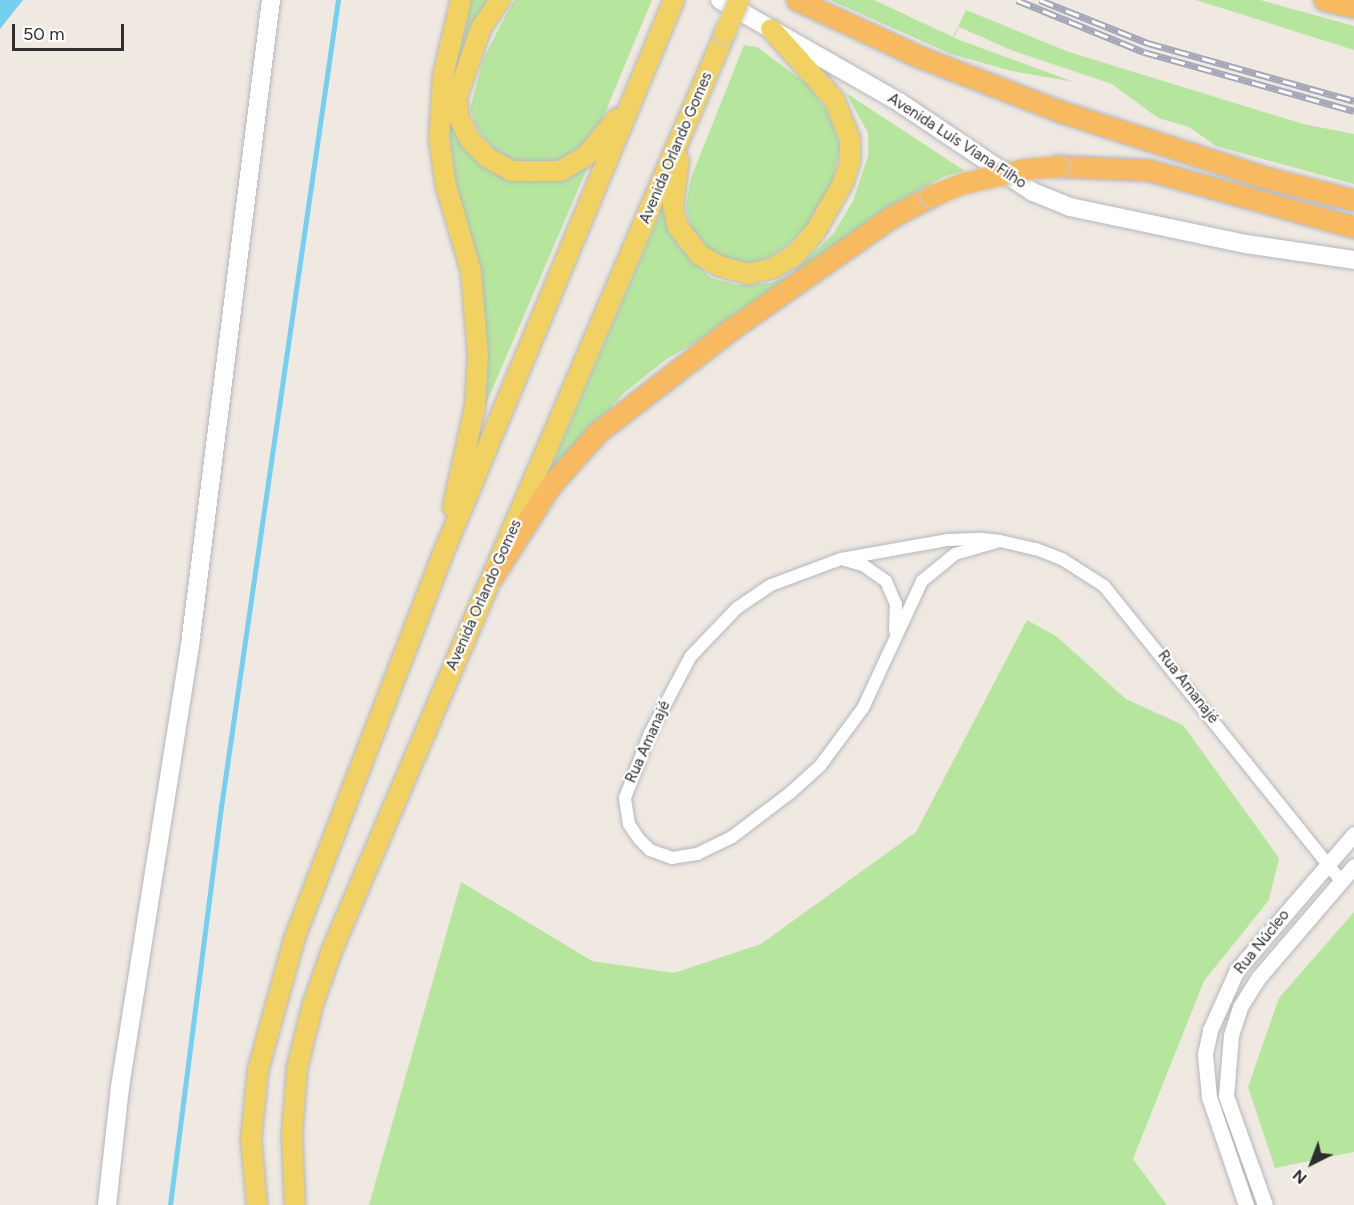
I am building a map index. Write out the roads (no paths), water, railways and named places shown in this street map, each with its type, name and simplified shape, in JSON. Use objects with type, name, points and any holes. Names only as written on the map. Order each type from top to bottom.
[{"type":"highway","points":[[797,0],[920,57],[1059,111],[1267,178],[1354,200]]},
{"type":"highway","points":[[1324,0],[1354,7]]},
{"type":"highway","points":[[493,576],[550,486],[598,432],[738,324],[893,216],[931,196],[963,183],[1025,169],[1058,166],[1148,170],[1354,227]]},
{"type":"main road","points":[[106,1205],[120,1087],[192,626],[271,0]]},
{"type":"main road","points":[[442,556],[475,406],[478,356],[471,271],[446,186],[440,139],[442,76],[461,0]]},
{"type":"main road","points":[[500,0],[481,28],[457,97],[459,118],[470,140],[488,158],[511,171],[560,171],[586,156],[608,133],[638,87]]},
{"type":"main road","name":"Avenida Luís Viana Filho","points":[[720,0],[899,102],[1033,192],[1070,207],[1246,244],[1354,260]]},
{"type":"main road","name":"Avenida Orlando Gomes","points":[[296,1205],[292,1134],[297,1068],[313,1004],[374,847],[493,576],[739,0]]},
{"type":"main road","points":[[257,1205],[251,1139],[258,1071],[296,937],[442,556],[674,2]]},
{"type":"main road","points":[[694,103],[675,183],[673,206],[678,227],[700,255],[718,266],[748,274],[773,268],[794,256],[815,232],[843,183],[850,162],[850,139],[834,99],[771,29]]},
{"type":"street","name":"Rua Amanajé","points":[[1000,541],[955,554],[931,570],[914,595],[891,651],[863,708],[820,766],[759,819],[714,847],[687,856],[662,855],[639,839],[629,824],[625,798],[650,734],[691,656],[737,608],[771,585],[841,559],[948,540],[1000,541],[1062,559],[1104,586],[1341,881]]},
{"type":"street","name":"Rua Amanajé","points":[[841,559],[872,570],[893,592],[897,614],[891,651]]},
{"type":"street","name":"Rua Núcleo","points":[[1246,1205],[1209,1097],[1205,1054],[1210,1030],[1237,970],[1354,834]]},
{"type":"street","name":"Rua Núcleo","points":[[1265,1205],[1226,1096],[1231,1035],[1240,1007],[1258,977],[1354,866]]},
{"type":"water","points":[[0,0],[23,0],[0,29]]},
{"type":"waterway","points":[[170,1205],[221,807],[338,0]]},
{"type":"railway","points":[[1017,0],[1144,52],[1354,111]]},
{"type":"railway","points":[[1040,0],[1148,43],[1354,101]]}]
